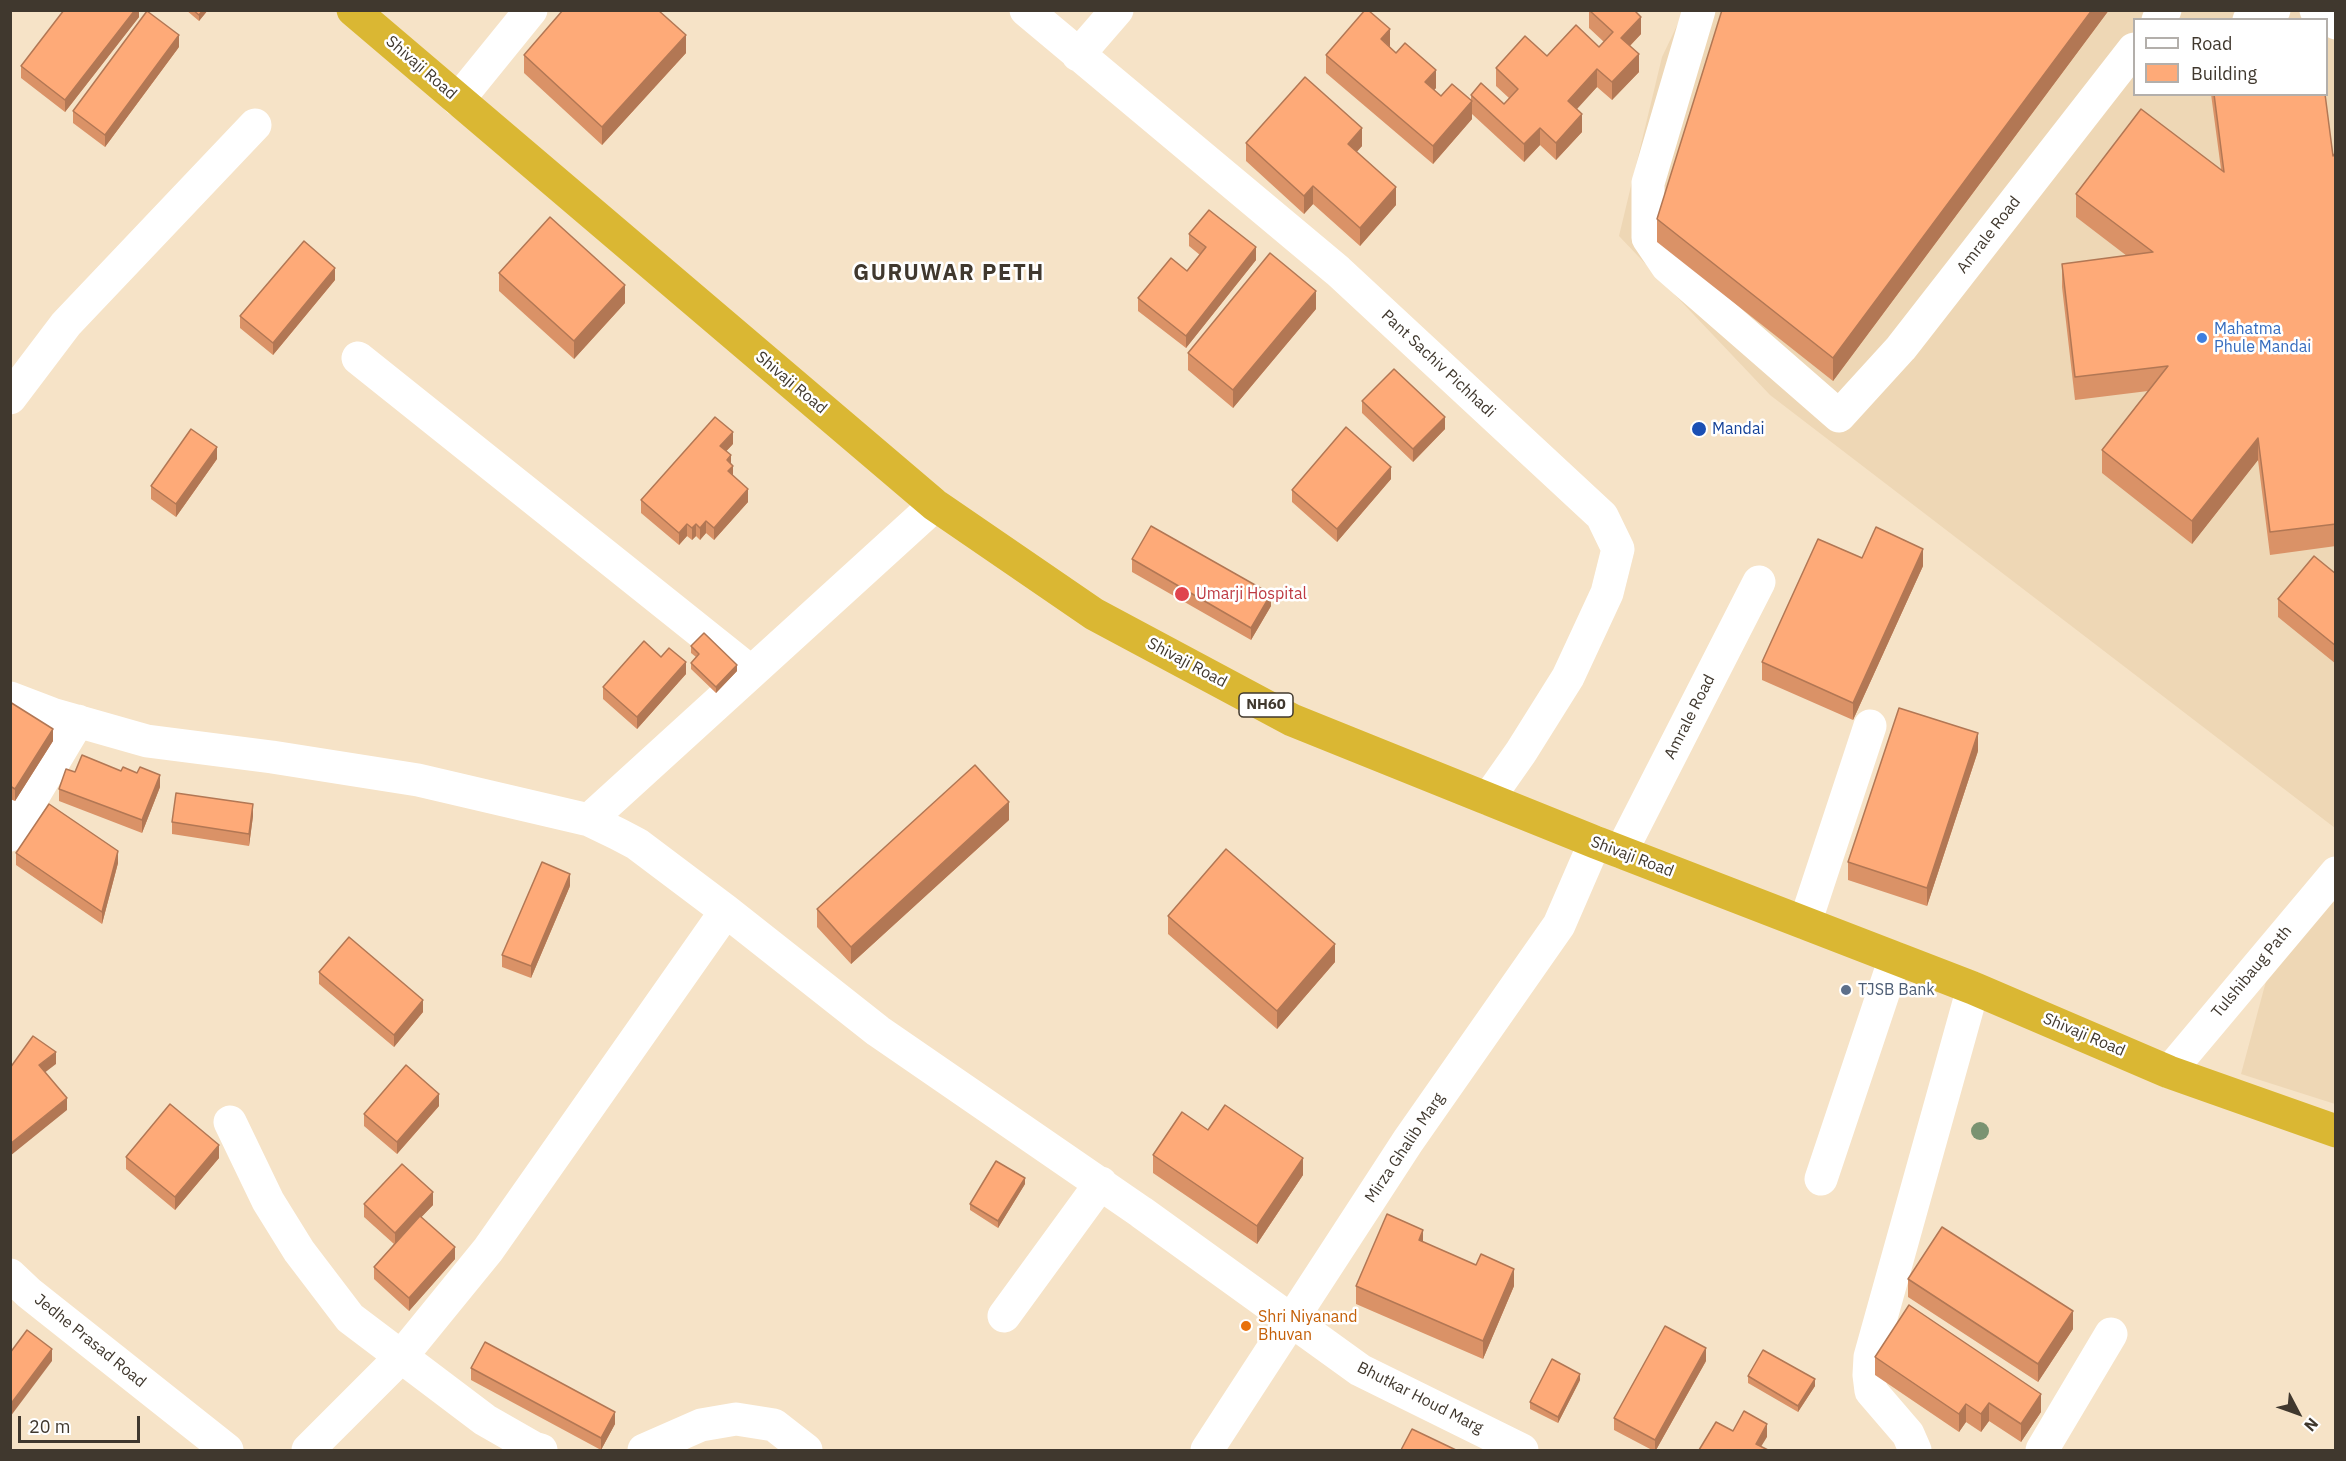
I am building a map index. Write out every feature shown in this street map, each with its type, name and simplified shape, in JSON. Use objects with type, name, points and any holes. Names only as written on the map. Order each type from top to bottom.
[{"type":"highway","name":"Shivaji Road","points":[[353,10],[935,505],[1094,614],[1292,720],[1608,847],[1973,988],[2169,1072],[2336,1131]]},
{"type":"street","points":[[458,100],[531,10]]},
{"type":"street","name":"Pant Sachiv Pichhadi","points":[[1026,10],[1338,271],[1602,516],[1618,549],[1607,593],[1568,677],[1521,752],[1488,799]]},
{"type":"street","points":[[1078,55],[1117,10]]},
{"type":"street","name":"Amrale Road","points":[[1699,10],[1648,183],[1648,238],[1667,266],[1839,416],[1901,348],[2131,57]]},
{"type":"street","points":[[2254,18],[2274,10]]},
{"type":"street","points":[[10,398],[66,324],[255,125]]},
{"type":"street","points":[[358,358],[751,672]]},
{"type":"street","points":[[589,820],[935,505]]},
{"type":"street","name":"Amrale Road","points":[[1608,847],[1758,582]]},
{"type":"street","name":"Bhutkar Houd Marg","points":[[10,698],[52,714],[147,741],[272,757],[418,780],[589,820],[637,844],[879,1031],[1101,1184],[1360,1370],[1522,1450]]},
{"type":"street","points":[[10,835],[78,722]]},
{"type":"street","points":[[1805,923],[1870,726]]},
{"type":"street","name":"Mirza Ghalib Marg","points":[[1207,1450],[1408,1141],[1559,925],[1608,847]]},
{"type":"street","name":"Tulshibaug Path","points":[[2169,1072],[2336,873]]},
{"type":"street","points":[[308,1450],[400,1358],[488,1250],[726,911]]},
{"type":"street","points":[[1821,1179],[1895,958]]},
{"type":"street","points":[[1915,1450],[1908,1434],[1871,1391],[1870,1357],[1973,988]]},
{"type":"street","points":[[230,1122],[268,1201],[299,1251],[350,1318],[485,1420],[534,1448],[542,1450]]},
{"type":"street","points":[[1004,1316],[1101,1184]]},
{"type":"street","name":"Jedhe Prasad Road","points":[[10,1275],[29,1293],[227,1450]]},
{"type":"street","points":[[2042,1450],[2111,1334]]},
{"type":"street","points":[[644,1450],[701,1425],[736,1419],[774,1425],[806,1450]]},
{"type":"shaded area","points":[[1684,11],[2335,11],[2335,828],[1770,395],[1619,236],[1662,57]]},
{"type":"shaded area","points":[[2335,887],[2335,1104],[2241,1074],[2272,959]]},
{"type":"building","points":[[64,10],[135,10],[65,100],[21,66]]},
{"type":"building","points":[[193,10],[203,10],[199,15]]},
{"type":"building","points":[[563,10],[658,10],[686,35],[602,127],[524,55]]},
{"type":"building","points":[[1365,10],[1368,10],[1390,29],[1381,39],[1396,53],[1405,43],[1436,70],[1425,82],[1441,96],[1452,84],[1472,101],[1433,146],[1326,55]]},
{"type":"building","points":[[1589,10],[1634,10],[1641,17],[1621,38],[1639,54],[1612,82],[1597,69],[1568,101],[1582,114],[1556,143],[1540,128],[1524,144],[1471,95],[1481,83],[1504,104],[1518,89],[1496,68],[1525,36],[1547,56],[1576,25],[1599,47],[1613,32]]},
{"type":"building","points":[[1722,10],[2092,10],[1833,358],[1657,219]]},
{"type":"building","points":[[147,11],[179,35],[105,135],[73,111]]},
{"type":"building","points":[[1305,77],[1362,128],[1348,144],[1396,187],[1360,228],[1313,186],[1304,196],[1246,143]]},
{"type":"building","name":"Mahatma Phule Mandai","points":[[2214,96],[2325,96],[2333,156],[2336,152],[2336,524],[2270,532],[2258,438],[2192,521],[2102,450],[2168,366],[2075,377],[2062,264],[2153,252],[2076,194],[2141,109],[2224,172]]},
{"type":"building","points":[[1209,210],[1256,247],[1186,336],[1138,298],[1171,258],[1187,271],[1206,247],[1189,234]]},
{"type":"building","points":[[550,217],[625,285],[574,341],[499,273]]},
{"type":"building","points":[[304,241],[335,268],[273,343],[240,316]]},
{"type":"building","points":[[1270,253],[1316,291],[1233,390],[1188,353]]},
{"type":"building","points":[[1394,369],[1445,417],[1413,449],[1362,401]]},
{"type":"building","points":[[715,417],[733,432],[720,446],[731,455],[727,460],[733,466],[728,471],[748,489],[714,528],[706,521],[700,528],[696,524],[692,528],[687,524],[679,533],[641,500]]},
{"type":"building","points":[[1346,427],[1391,467],[1337,529],[1292,490]]},
{"type":"building","points":[[191,429],[217,447],[176,504],[151,486]]},
{"type":"building","points":[[1151,526],[1271,594],[1251,628],[1132,559]]},
{"type":"building","points":[[1876,527],[1923,549],[1853,703],[1762,662],[1818,539],[1862,558]]},
{"type":"building","points":[[2314,556],[2336,574],[2336,646],[2278,599]]},
{"type":"building","points":[[704,633],[737,665],[716,687],[691,663],[699,654],[691,646]]},
{"type":"building","points":[[644,641],[661,657],[669,648],[686,662],[637,717],[603,687]]},
{"type":"building","points":[[10,702],[53,729],[15,789],[10,786]]},
{"type":"building","points":[[1899,708],[1978,733],[1927,888],[1848,862]]},
{"type":"building","points":[[82,755],[121,771],[123,767],[137,773],[140,767],[160,775],[142,820],[59,789],[66,769],[75,772]]},
{"type":"building","points":[[975,765],[1009,802],[851,947],[817,909]]},
{"type":"building","points":[[176,793],[253,804],[249,834],[172,822]]},
{"type":"building","points":[[49,804],[118,851],[102,912],[16,853]]},
{"type":"building","points":[[1226,849],[1335,944],[1277,1011],[1168,916]]},
{"type":"building","points":[[542,862],[570,874],[531,966],[502,955]]},
{"type":"building","points":[[349,937],[423,1000],[394,1035],[319,972]]},
{"type":"building","points":[[33,1036],[56,1052],[39,1065],[67,1098],[10,1144],[10,1068]]},
{"type":"building","points":[[406,1065],[439,1094],[397,1142],[364,1114]]},
{"type":"building","points":[[170,1104],[219,1145],[175,1197],[126,1157]]},
{"type":"building","points":[[1225,1105],[1303,1158],[1257,1226],[1153,1155],[1182,1112],[1208,1130]]},
{"type":"building","points":[[996,1161],[1025,1178],[998,1221],[970,1204]]},
{"type":"building","points":[[402,1164],[433,1192],[395,1233],[364,1204]]},
{"type":"building","points":[[1387,1214],[1423,1230],[1419,1240],[1476,1265],[1481,1254],[1514,1269],[1483,1341],[1356,1286]]},
{"type":"building","points":[[420,1216],[455,1247],[409,1298],[374,1267]]},
{"type":"building","points":[[1942,1227],[2073,1311],[2038,1364],[1908,1279]]},
{"type":"building","points":[[1909,1305],[2041,1394],[2021,1424],[1989,1403],[1981,1414],[1966,1404],[1959,1414],[1875,1357]]},
{"type":"building","points":[[1665,1326],[1706,1348],[1655,1440],[1614,1418]]},
{"type":"building","points":[[27,1330],[52,1349],[10,1405],[10,1353]]},
{"type":"building","points":[[485,1342],[615,1412],[601,1438],[471,1368]]},
{"type":"building","points":[[1763,1350],[1815,1379],[1798,1406],[1748,1376]]},
{"type":"building","points":[[1552,1359],[1580,1374],[1558,1417],[1530,1402]]},
{"type":"building","points":[[1744,1411],[1767,1424],[1756,1444],[1768,1450],[1699,1450],[1716,1422],[1733,1431]]},
{"type":"building","points":[[1412,1429],[1456,1450],[1401,1450]]},
{"type":"place","name":"Mahatma Phule Mandai","points":[[2202,338]]},
{"type":"place","name":"Mandai","points":[[1699,429]]},
{"type":"place","name":"Umarji Hospital","points":[[1182,594]]},
{"type":"place","name":"TJSB Bank","points":[[1846,990]]},
{"type":"place","name":"Shri Niyanand Bhuvan","points":[[1246,1326]]},
{"type":"district","name":"GURUWAR PETH","points":[[949,274]]}]
